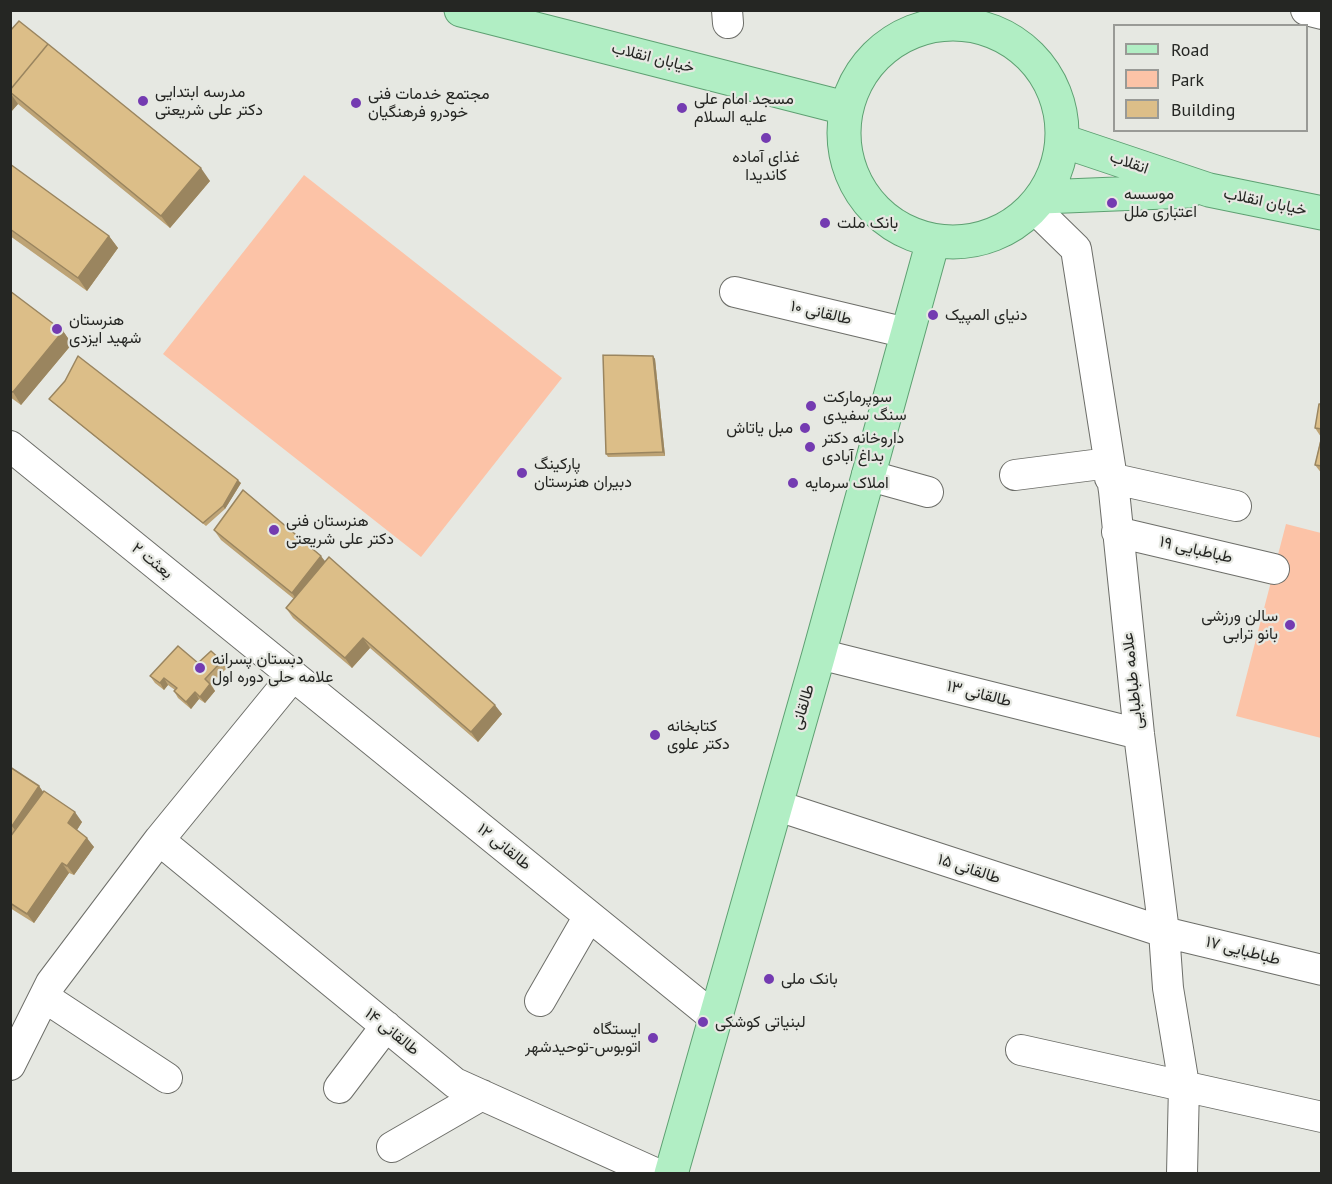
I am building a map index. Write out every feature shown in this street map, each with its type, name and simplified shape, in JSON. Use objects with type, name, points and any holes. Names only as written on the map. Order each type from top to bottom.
[{"type":"main road","name":"خیابان انقلاب","points":[[461,10],[845,108]]},
{"type":"main road","points":[[994,20],[1045,73],[1056,94],[1062,117],[1063,141],[1056,171],[1038,203],[1012,226],[987,237],[960,243],[933,241],[891,224],[860,193],[843,152],[845,108],[864,66],[900,36],[945,23],[994,20]]},
{"type":"main road","name":"انقلاب","points":[[1063,141],[1209,190]]},
{"type":"main road","name":"خیابان انقلاب","points":[[1209,190],[1322,213]]},
{"type":"main road","name":"انقلاب","points":[[1038,203],[1209,190]]},
{"type":"main road","name":"طالقانی","points":[[671,1173],[819,654],[933,241]]},
{"type":"street","points":[[1306,10],[1322,14]]},
{"type":"street","name":"علامه طباطبایی","points":[[1038,203],[1076,249],[1110,470],[1139,734],[1164,932],[1168,988],[1184,1085],[1182,1173]]},
{"type":"street","name":"طالقانی ۱۰","points":[[735,292],[907,333]]},
{"type":"street","name":"بعثت ۲","points":[[10,446],[293,676]]},
{"type":"street","points":[[1015,475],[1110,470],[1236,507]]},
{"type":"street","points":[[867,475],[928,492]]},
{"type":"street","name":"طباطبایی ۱۹","points":[[1117,532],[1274,569]]},
{"type":"street","name":"طالقانی ۱۳","points":[[819,654],[1139,734]]},
{"type":"street","points":[[10,1065],[51,983],[159,840],[293,676]]},
{"type":"street","name":"طالقانی ۱۲","points":[[293,676],[715,1018]]},
{"type":"street","name":"طالقانی ۱۵","points":[[774,806],[1164,932]]},
{"type":"street","name":"طالقانی ۱۴","points":[[159,840],[455,1083],[657,1173]]},
{"type":"street","points":[[540,1001],[589,916]]},
{"type":"street","name":"طباطبایی ۱۷","points":[[1164,932],[1322,970]]},
{"type":"street","points":[[44,997],[167,1078]]},
{"type":"street","points":[[339,1088],[386,1026]]},
{"type":"street","points":[[1020,1050],[1322,1117]]},
{"type":"street","points":[[392,1148],[482,1095]]},
{"type":"green space","points":[[304,175],[562,378],[421,557],[163,354]]},
{"type":"green space","name":"سالن ورزشی بانو ترابی","points":[[1286,524],[1321,533],[1321,738],[1236,716]]},
{"type":"building","points":[[19,21],[48,44],[10,90],[10,31]]},
{"type":"building","points":[[48,44],[201,168],[161,216],[10,92]]},
{"type":"building","points":[[10,164],[109,236],[78,278],[10,229]]},
{"type":"building","points":[[10,291],[63,331],[13,392],[10,391]]},
{"type":"building","points":[[603,355],[653,356],[663,452],[606,454]]},
{"type":"building","points":[[78,356],[238,480],[223,506],[203,523],[49,399],[65,381]]},
{"type":"building","points":[[1319,404],[1322,404],[1322,429],[1315,428]]},
{"type":"building","points":[[1322,436],[1322,466],[1315,465]]},
{"type":"building","points":[[243,490],[321,556],[292,593],[214,530]]},
{"type":"building","points":[[329,557],[495,705],[471,732],[363,638],[345,658],[286,608]]},
{"type":"building","points":[[178,646],[198,663],[211,651],[222,661],[205,679],[210,684],[200,697],[195,692],[186,702],[174,691],[177,688],[164,678],[160,683],[150,676]]},
{"type":"building","points":[[10,767],[39,786],[12,826],[10,825]]},
{"type":"building","points":[[44,791],[75,812],[68,823],[87,838],[67,866],[62,863],[27,914],[10,903],[10,837]]},
{"type":"place","name":"مدرسه ابتدایی دکتر علی شریعتی","points":[[143,101]]},
{"type":"place","name":"مجتمع خدمات فنی خودرو فرهنگیان","points":[[356,103]]},
{"type":"place","name":"مسجد امام علی علیه السلام","points":[[682,108]]},
{"type":"place","name":"غذای آماده کاندیدا","points":[[766,138]]},
{"type":"place","name":"موسسه اعتباری ملل","points":[[1112,203]]},
{"type":"place","name":"بانک ملت","points":[[825,223]]},
{"type":"place","name":"دنیای المپیک","points":[[933,315]]},
{"type":"place","name":"هنرستان شهید ایزدی","points":[[57,329]]},
{"type":"place","name":"سوپرمارکت سنگ سفیدی","points":[[811,406]]},
{"type":"place","name":"مبل یاتاش","points":[[805,428]]},
{"type":"place","name":"داروخانه دکتر بداغ آبادی","points":[[810,447]]},
{"type":"place","name":"پارکینگ دبیران هنرستان","points":[[522,473]]},
{"type":"place","name":"املاک سرمایه","points":[[793,483]]},
{"type":"place","name":"هنرستان فنی دکتر علی شریعتی","points":[[274,530]]},
{"type":"place","name":"سالن ورزشی بانو ترابی","points":[[1290,625]]},
{"type":"place","name":"دبستان پسرانه علامه حلی دوره اول","points":[[200,668]]},
{"type":"place","name":"کتابخانه دکتر علوی","points":[[655,735]]},
{"type":"place","name":"بانک ملی","points":[[769,979]]},
{"type":"place","name":"لبنیاتی کوشکی","points":[[703,1022]]},
{"type":"place","name":"ایستگاه اتوبوس-توحیدشهر","points":[[653,1038]]}]
